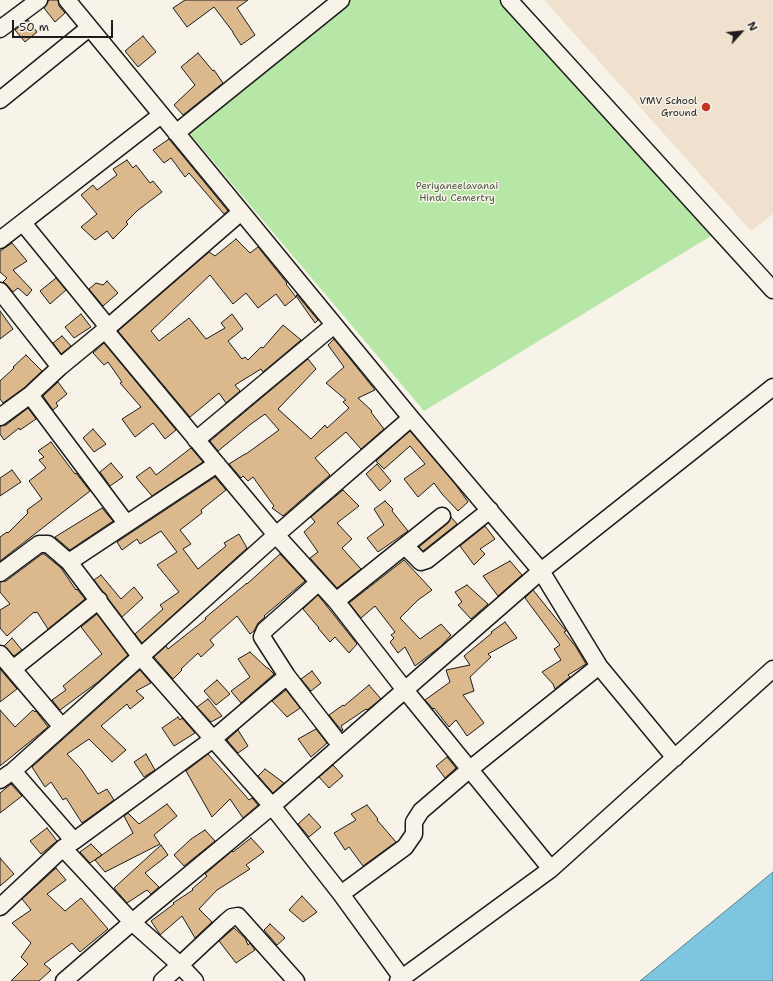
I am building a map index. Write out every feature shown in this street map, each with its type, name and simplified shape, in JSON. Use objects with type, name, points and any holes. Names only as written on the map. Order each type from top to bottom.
[{"type":"street","points":[[0,29],[39,0]]},
{"type":"street","points":[[67,0],[411,418],[542,571],[599,666],[675,758]]},
{"type":"street","points":[[176,133],[341,0]]},
{"type":"street","points":[[509,0],[773,290]]},
{"type":"street","points":[[0,100],[89,28]]},
{"type":"street","points":[[0,240],[161,115]]},
{"type":"street","points":[[2,411],[30,395],[60,367],[241,212]]},
{"type":"street","points":[[23,223],[196,440],[276,535],[336,601],[405,690],[551,869]]},
{"type":"street","points":[[0,291],[60,367]]},
{"type":"street","points":[[196,440],[334,324]]},
{"type":"street","points":[[64,981],[144,912],[272,806],[542,571],[773,387]]},
{"type":"street","points":[[30,395],[126,523]]},
{"type":"street","points":[[195,981],[180,965],[133,923],[69,845],[6,775],[62,727],[276,535],[411,418]]},
{"type":"street","points":[[69,562],[216,464]]},
{"type":"street","points":[[405,546],[421,562],[427,560],[490,510]]},
{"type":"street","points":[[336,601],[442,516]]},
{"type":"street","points":[[0,573],[39,544],[48,544],[69,562],[140,656],[272,806],[341,894],[400,980],[551,869],[773,669]]},
{"type":"street","points":[[319,582],[265,630],[262,637],[288,676],[341,746]]},
{"type":"street","points":[[13,669],[99,600]]},
{"type":"street","points":[[0,654],[62,727]]},
{"type":"street","points":[[341,894],[405,847],[414,834],[414,822],[421,811],[470,769],[599,666]]},
{"type":"street","points":[[0,907],[69,845],[213,739],[288,676]]},
{"type":"street","points":[[162,981],[226,922],[232,917],[238,916],[296,981]]},
{"type":"shaded area","name":"VMV School Ground","points":[[544,0],[773,0],[773,214],[751,231]]},
{"type":"green space","name":"Periyaneelavanai Hindu Cemertry","points":[[341,0],[509,0],[719,231],[424,411],[184,127]]},
{"type":"water","points":[[773,872],[773,981],[640,981]]},
{"type":"building","points":[[49,0],[58,0],[59,6],[65,13],[55,22],[44,8]]},
{"type":"building","points":[[185,0],[248,0],[237,8],[255,35],[241,45],[214,7],[187,27],[173,8]]},
{"type":"building","points":[[28,20],[37,32],[25,42],[15,30]]},
{"type":"building","points":[[143,36],[156,52],[138,67],[125,51]]},
{"type":"building","points":[[198,53],[213,71],[214,70],[223,83],[183,115],[174,105],[195,85],[181,67]]},
{"type":"building","points":[[169,139],[228,211],[224,214],[189,173],[185,177],[171,158],[164,163],[153,150]]},
{"type":"building","points":[[127,160],[133,168],[136,165],[150,183],[153,181],[162,192],[138,210],[126,222],[128,224],[113,239],[107,231],[95,240],[81,227],[97,214],[81,195],[93,185],[97,190],[117,175],[113,169]]},
{"type":"building","points":[[236,239],[250,253],[258,247],[287,283],[286,284],[296,297],[285,306],[276,294],[258,308],[246,293],[233,304],[210,275],[151,331],[159,341],[189,318],[206,339],[225,328],[221,323],[232,314],[243,329],[228,341],[242,359],[245,357],[248,360],[261,347],[263,348],[283,325],[301,340],[263,372],[261,369],[235,385],[240,391],[226,403],[219,393],[190,417],[118,331],[209,252],[215,256]]},
{"type":"building","points":[[12,243],[27,261],[13,270],[32,290],[27,296],[18,288],[13,292],[3,282],[7,278],[0,272],[0,251]]},
{"type":"building","points":[[56,278],[66,290],[50,304],[40,291]]},
{"type":"building","points":[[107,281],[118,293],[103,306],[89,289],[96,283],[103,285]]},
{"type":"building","points":[[297,295],[318,320],[315,323],[296,296]]},
{"type":"building","points":[[0,311],[13,329],[0,339]]},
{"type":"building","points":[[81,314],[91,327],[74,338],[65,327]]},
{"type":"building","points":[[62,336],[71,346],[61,354],[53,343]]},
{"type":"building","points":[[334,339],[375,390],[358,398],[372,411],[371,412],[384,429],[361,449],[346,432],[315,458],[330,475],[283,516],[272,508],[274,506],[253,477],[248,481],[243,476],[241,478],[229,464],[246,454],[279,430],[265,414],[218,451],[210,441],[308,359],[316,369],[278,409],[311,439],[325,425],[327,428],[349,408],[343,402],[346,400],[326,383],[344,367],[328,345]]},
{"type":"building","points":[[104,343],[176,430],[165,439],[153,423],[135,437],[122,419],[141,407],[120,383],[122,382],[108,362],[104,365],[93,353]]},
{"type":"building","points":[[26,355],[42,371],[24,388],[3,403],[0,399],[0,381]]},
{"type":"building","points":[[58,382],[67,394],[56,403],[58,406],[53,410],[43,396]]},
{"type":"building","points":[[28,408],[36,419],[20,430],[19,428],[4,440],[0,434],[0,426],[6,425]]},
{"type":"building","points":[[93,429],[106,444],[94,452],[83,438]]},
{"type":"building","points":[[410,431],[456,485],[468,502],[458,511],[434,483],[418,497],[404,479],[425,464],[410,446],[384,469],[376,461]]},
{"type":"building","points":[[51,442],[90,491],[0,561],[0,537],[7,532],[8,533],[28,513],[27,510],[42,499],[29,481],[46,468],[39,460],[44,457],[38,451]]},
{"type":"building","points":[[191,448],[203,462],[152,496],[136,477],[150,467],[156,475]]},
{"type":"building","points":[[111,463],[123,477],[110,486],[100,472]]},
{"type":"building","points":[[377,464],[391,481],[380,491],[366,474]]},
{"type":"building","points":[[12,470],[21,482],[0,496],[0,478]]},
{"type":"building","points":[[215,477],[226,490],[201,510],[202,513],[180,530],[191,544],[183,549],[198,569],[226,546],[224,543],[239,534],[247,548],[142,643],[135,634],[163,609],[160,605],[179,592],[157,565],[177,552],[161,531],[140,544],[137,539],[122,550],[117,542]]},
{"type":"building","points":[[343,490],[359,506],[337,523],[352,539],[342,548],[361,569],[337,588],[310,558],[318,552],[304,532],[315,522],[311,517]]},
{"type":"building","points":[[385,501],[393,509],[392,511],[408,531],[378,552],[367,538],[384,525],[374,509]]},
{"type":"building","points":[[102,508],[113,521],[70,550],[55,537]]},
{"type":"building","points":[[451,517],[457,524],[423,551],[419,547],[448,523]]},
{"type":"building","points":[[485,526],[495,539],[480,549],[485,554],[474,565],[460,546]]},
{"type":"building","points":[[42,554],[61,568],[76,590],[77,589],[85,599],[48,629],[37,612],[34,612],[7,636],[0,628],[0,610],[10,604],[0,592],[0,582],[6,581]]},
{"type":"building","points":[[280,554],[305,581],[264,616],[265,617],[258,623],[254,631],[250,634],[237,616],[210,640],[214,645],[201,657],[198,653],[173,679],[154,657],[166,646],[168,649],[206,619],[205,618],[247,584]]},
{"type":"building","points":[[404,560],[432,590],[418,600],[400,618],[420,639],[441,624],[451,635],[441,646],[415,666],[405,647],[398,653],[390,642],[394,638],[391,635],[395,632],[375,606],[361,618],[349,603]]},
{"type":"building","points":[[510,561],[522,575],[498,596],[483,576]]},
{"type":"building","points":[[101,575],[121,599],[134,587],[143,598],[122,617],[94,580]]},
{"type":"building","points":[[467,585],[488,604],[471,619],[458,605],[462,602],[455,592]]},
{"type":"building","points":[[533,590],[566,631],[564,632],[576,647],[586,664],[568,675],[570,677],[555,689],[553,684],[542,672],[561,660],[554,649],[560,645],[525,598]]},
{"type":"building","points":[[318,595],[357,644],[349,653],[335,637],[330,642],[303,609]]},
{"type":"building","points":[[97,614],[128,655],[98,682],[60,710],[52,700],[66,690],[63,686],[102,654],[81,627]]},
{"type":"building","points":[[505,622],[517,638],[488,654],[491,657],[470,677],[474,691],[463,695],[484,723],[467,736],[456,720],[449,727],[434,708],[433,709],[425,700],[450,682],[446,670],[470,665],[464,656],[492,633],[491,632]]},
{"type":"building","points":[[12,638],[22,650],[14,656],[4,646]]},
{"type":"building","points":[[250,652],[274,674],[241,703],[231,691],[250,677],[238,659]]},
{"type":"building","points":[[0,669],[17,689],[0,702]]},
{"type":"building","points":[[140,670],[151,683],[136,691],[144,698],[130,709],[127,704],[101,726],[126,750],[112,762],[89,739],[67,754],[81,769],[98,794],[107,789],[114,800],[82,823],[66,798],[63,800],[51,782],[45,787],[32,767]]},
{"type":"building","points":[[312,671],[321,683],[311,691],[301,679]]},
{"type":"building","points":[[217,680],[230,694],[216,705],[204,691]]},
{"type":"building","points":[[369,685],[381,699],[367,710],[366,709],[341,726],[342,731],[329,715],[343,705],[344,706]]},
{"type":"building","points":[[286,690],[300,708],[287,717],[272,701]]},
{"type":"building","points":[[208,699],[222,716],[211,722],[197,707]]},
{"type":"building","points":[[0,710],[15,727],[33,710],[35,712],[36,711],[48,727],[0,766]]},
{"type":"building","points":[[178,717],[180,720],[182,718],[195,733],[174,746],[162,728]]},
{"type":"building","points":[[316,729],[327,743],[311,757],[298,739]]},
{"type":"building","points":[[238,730],[248,746],[238,753],[227,740]]},
{"type":"building","points":[[146,754],[155,770],[144,777],[134,762]]},
{"type":"building","points":[[208,754],[249,800],[252,798],[258,805],[243,818],[230,799],[212,817],[186,771]]},
{"type":"building","points":[[447,757],[456,768],[445,778],[436,766]]},
{"type":"building","points":[[333,765],[343,776],[329,788],[319,777]]},
{"type":"building","points":[[265,769],[284,783],[273,793],[258,776]]},
{"type":"building","points":[[11,784],[22,796],[0,813],[0,793]]},
{"type":"building","points":[[167,804],[177,816],[154,835],[160,844],[105,872],[95,860],[133,833],[124,816],[128,813],[139,824]]},
{"type":"building","points":[[367,805],[378,819],[377,820],[396,842],[363,866],[349,847],[345,850],[334,833],[356,820],[351,814]]},
{"type":"building","points":[[309,814],[321,827],[309,837],[298,824]]},
{"type":"building","points":[[47,828],[57,841],[41,854],[30,841]]},
{"type":"building","points":[[205,830],[215,841],[184,866],[174,855],[191,839]]},
{"type":"building","points":[[251,838],[264,852],[246,865],[250,869],[217,890],[199,909],[212,922],[195,938],[182,916],[160,935],[151,921],[174,904],[173,903],[193,890],[192,889],[207,876],[205,874],[232,851],[233,852]]},
{"type":"building","points":[[91,844],[102,855],[90,863],[80,852]]},
{"type":"building","points":[[161,845],[168,855],[145,873],[159,887],[151,894],[147,890],[127,903],[114,888]]},
{"type":"building","points":[[0,858],[14,874],[0,886]]},
{"type":"building","points":[[56,868],[66,880],[47,894],[65,911],[81,898],[108,929],[80,952],[72,943],[44,964],[51,970],[39,981],[11,981],[28,964],[21,957],[31,943],[12,923],[31,910],[22,899]]},
{"type":"building","points":[[302,896],[317,912],[303,922],[289,910]]},
{"type":"building","points":[[270,924],[285,938],[277,945],[264,930]]},
{"type":"building","points":[[234,928],[245,938],[248,945],[250,943],[255,950],[236,963],[219,941]]},
{"type":"place","name":"VMV School Ground","points":[[706,107]]}]
